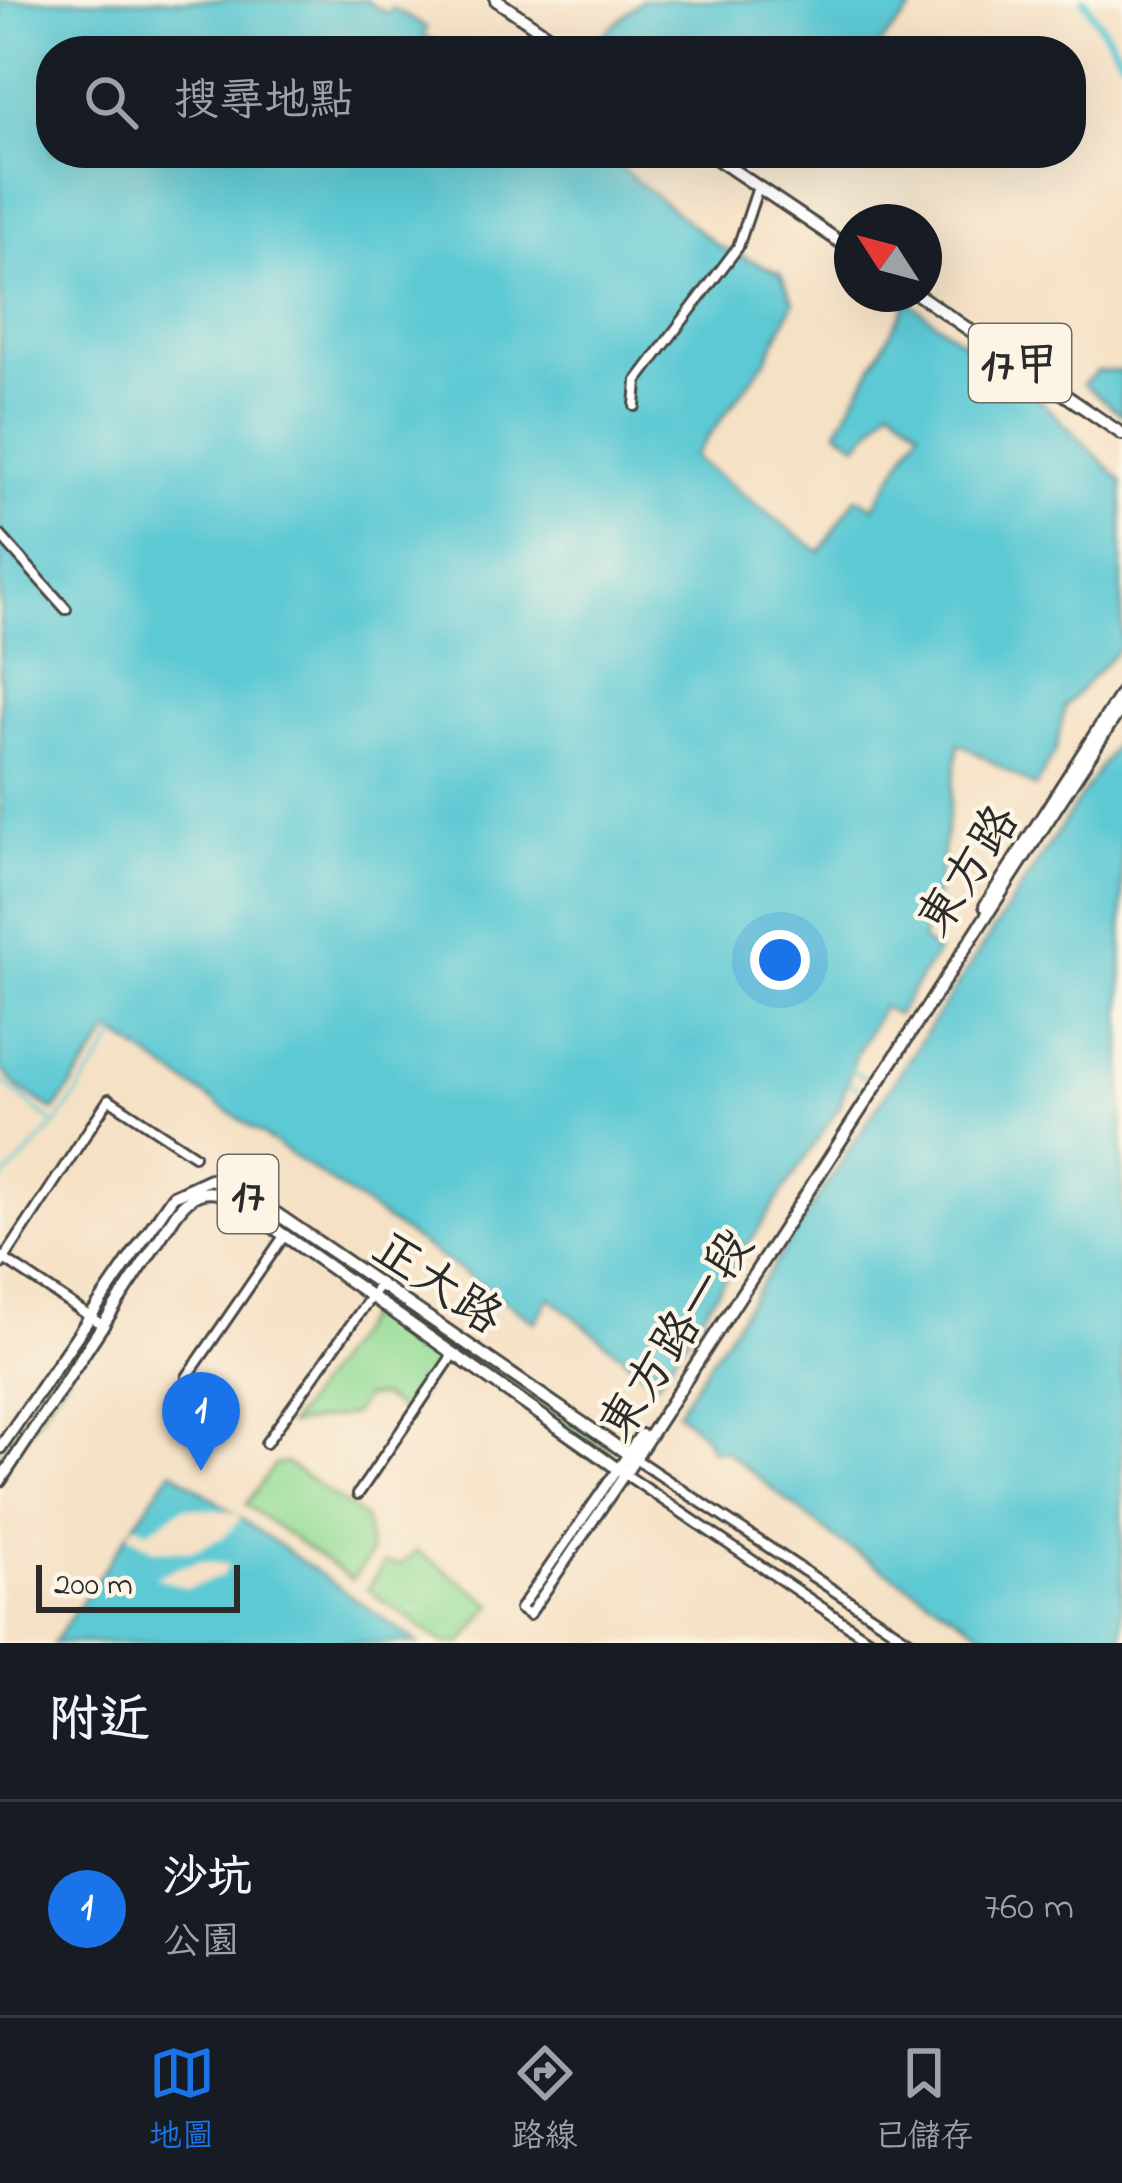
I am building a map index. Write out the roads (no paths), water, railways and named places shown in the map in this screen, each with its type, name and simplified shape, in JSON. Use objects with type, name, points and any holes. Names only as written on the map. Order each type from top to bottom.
[{"type":"main road","points":[[485,0],[537,36]]},
{"type":"main road","points":[[496,0],[549,36]]},
{"type":"main road","points":[[730,168],[834,236]]},
{"type":"main road","points":[[740,168],[834,234]]},
{"type":"main road","name":"17甲","points":[[942,307],[1122,431]]},
{"type":"main road","name":"東方路","points":[[873,1087],[1122,692]]},
{"type":"main road","name":"東方路","points":[[873,1087],[1122,706]]},
{"type":"main road","name":"東方路一段","points":[[621,1471],[873,1087]]},
{"type":"main road","name":"正大路","points":[[2,1442],[173,1196],[210,1179],[245,1192],[631,1456]]},
{"type":"main road","name":"正大路","points":[[0,1480],[193,1196],[210,1191],[226,1195],[621,1471]]},
{"type":"street","points":[[634,406],[637,381],[738,247],[758,187]]},
{"type":"street","points":[[0,535],[66,608]]},
{"type":"street","points":[[105,1327],[2,1262],[109,1099],[194,1155]]},
{"type":"street","points":[[188,1377],[284,1236]]},
{"type":"street","points":[[266,1443],[380,1284]]},
{"type":"street","points":[[358,1494],[452,1355]]},
{"type":"street","name":"正大路","points":[[631,1456],[913,1643]]},
{"type":"street","name":"正大路","points":[[621,1471],[874,1643]]},
{"type":"street","name":"東方路一段","points":[[525,1612],[621,1471]]},
{"type":"street","points":[[768,1571],[780,1552]]},
{"type":"water","points":[[0,0],[365,0],[387,13],[393,8],[427,28],[425,36],[36,36],[36,168],[621,168],[718,246],[780,273],[794,302],[766,360],[693,457],[820,552],[856,497],[874,507],[920,429],[891,405],[858,445],[837,430],[902,312],[923,312],[1043,403],[1122,481],[1122,646],[1065,706],[1056,750],[1035,787],[959,743],[937,892],[922,940],[937,952],[897,1015],[882,1007],[856,1055],[839,1107],[656,1384],[550,1297],[535,1322],[111,1031],[54,1111],[16,1086],[0,1068]]},
{"type":"water","points":[[642,0],[921,0],[888,36],[602,36]]},
{"type":"water","points":[[1097,371],[1122,371],[1122,415],[1083,384]]},
{"type":"water","points":[[1122,734],[1122,1643],[1000,1643],[837,1540],[724,1450],[711,1450],[704,1435],[677,1412]]},
{"type":"water","points":[[172,1470],[418,1643],[53,1643]]},
{"type":"waterway","points":[[1084,0],[1122,58]]},
{"type":"waterway","points":[[0,1183],[58,1122],[117,1036]]},
{"type":"waterway","points":[[850,1068],[865,1078]]},
{"type":"waterway","points":[[0,1080],[52,1122]]},
{"type":"waterway","points":[[845,1080],[859,1089]]},
{"type":"place","name":"沙坑","points":[[201,1471]]}]
